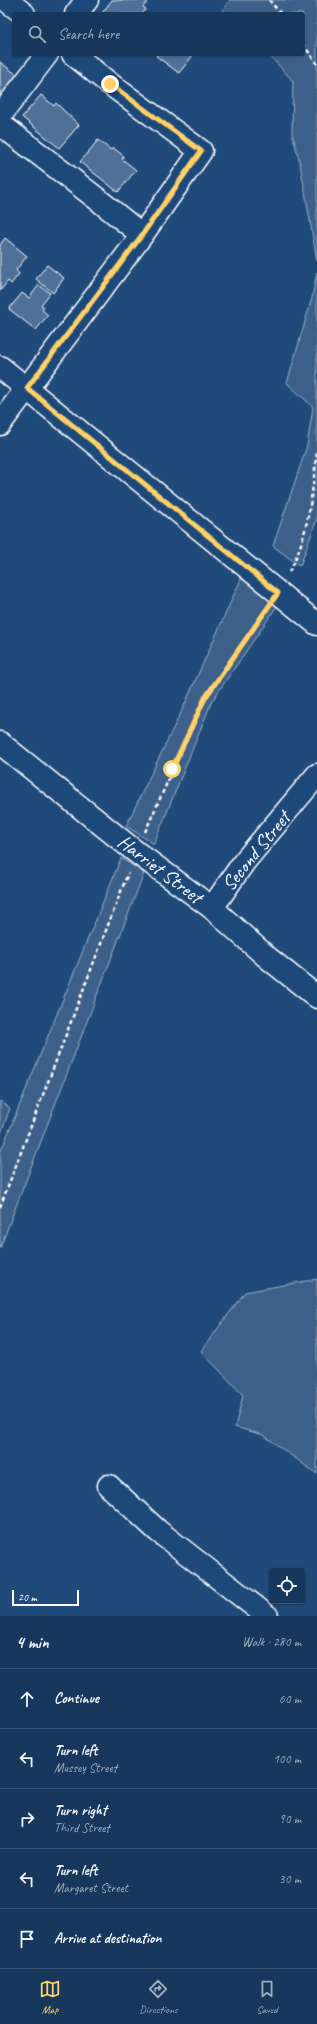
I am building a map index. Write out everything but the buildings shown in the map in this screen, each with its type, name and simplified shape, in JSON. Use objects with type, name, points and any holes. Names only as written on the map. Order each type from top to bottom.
[{"type":"street","points":[[6,0],[21,12]]},
{"type":"street","points":[[78,12],[87,0]]},
{"type":"street","points":[[0,116],[45,56]]},
{"type":"street","points":[[0,424],[142,235],[201,151],[110,84],[75,56]]},
{"type":"street","points":[[0,124],[142,235]]},
{"type":"street","points":[[0,367],[317,624]]},
{"type":"street","name":"Harriet Street","points":[[0,743],[136,852],[212,908],[268,958],[317,998]]},
{"type":"street","name":"Second Street","points":[[212,908],[244,862],[317,776]]},
{"type":"street","points":[[109,1486],[158,1531],[267,1616]]},
{"type":"path","points":[[269,0],[279,12]]},
{"type":"path","points":[[305,47],[317,64]]},
{"type":"path","points":[[143,836],[205,698],[278,593],[297,558],[309,513],[317,451]]},
{"type":"path","points":[[0,1207],[130,868]]},
{"type":"shaded area","points":[[230,0],[317,0],[317,261],[300,163],[292,133],[293,81],[270,56],[305,56],[305,12],[221,12]]},
{"type":"shaded area","points":[[317,272],[317,519],[300,566],[273,546],[307,446],[313,407],[287,383],[312,298]]},
{"type":"shaded area","points":[[242,577],[277,606],[212,701],[154,844],[126,826],[183,708]]},
{"type":"shaded area","points":[[121,858],[144,873],[0,1248],[0,1153]]},
{"type":"shaded area","points":[[0,1101],[10,1108],[0,1136]]},
{"type":"shaded area","points":[[317,1279],[317,1474],[263,1435],[235,1427],[243,1395],[201,1351],[245,1292]]},
{"type":"route","points":[[110,84],[201,151],[142,235],[27,388],[278,593],[205,698],[172,769]]}]
